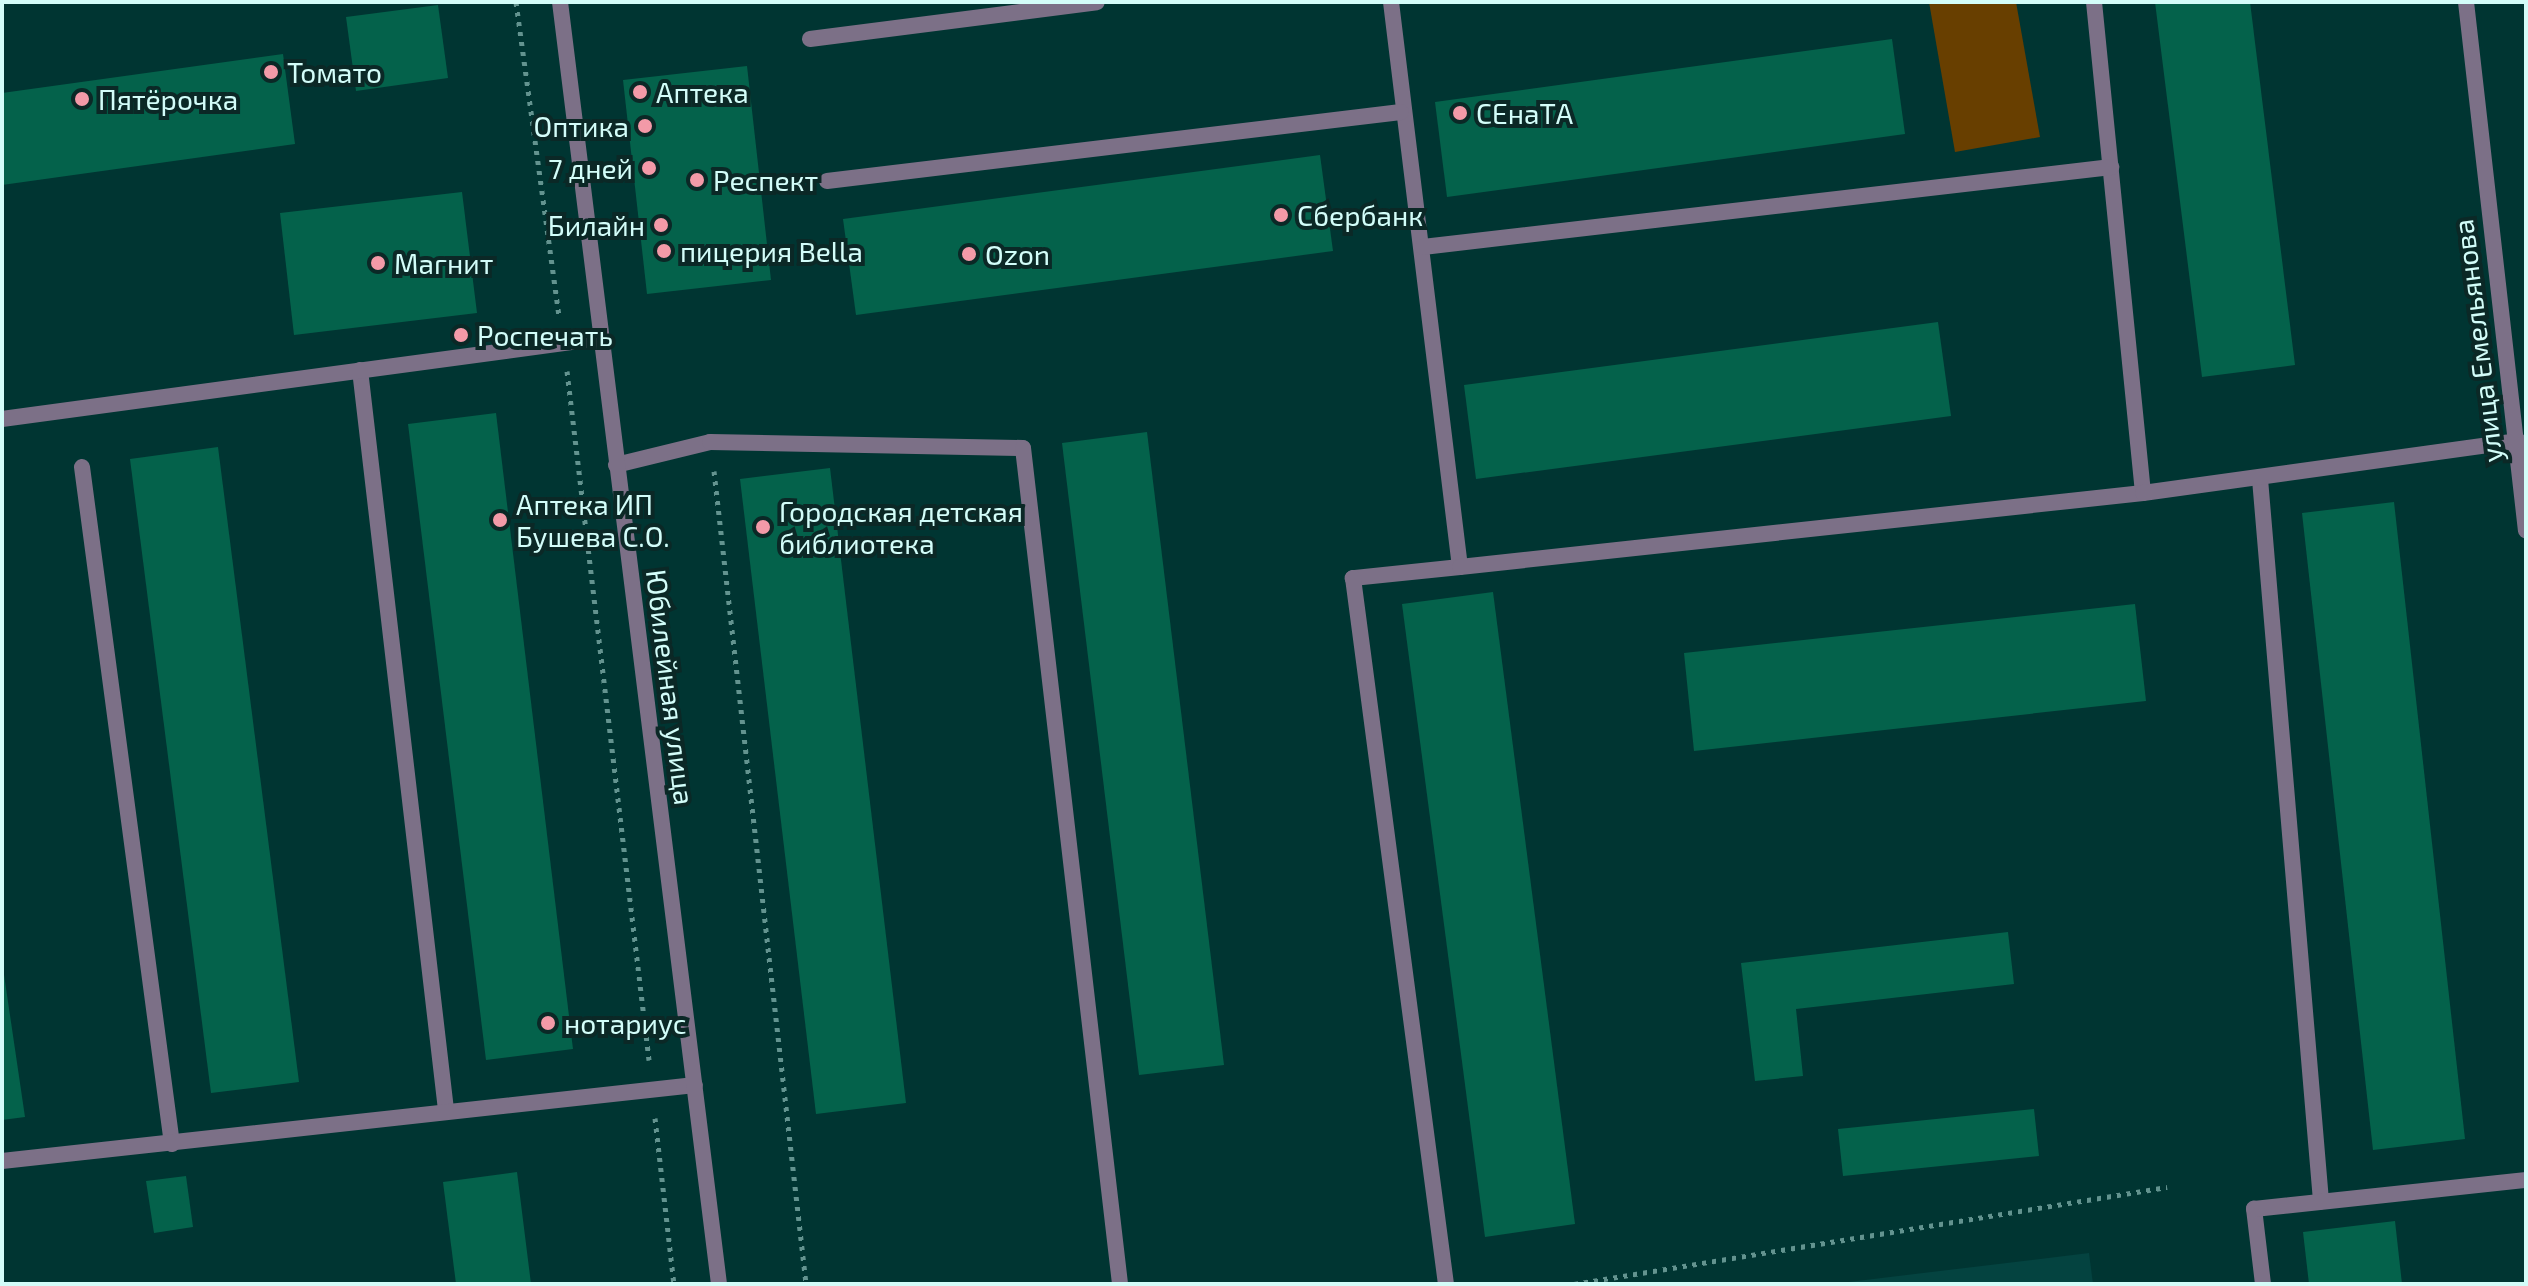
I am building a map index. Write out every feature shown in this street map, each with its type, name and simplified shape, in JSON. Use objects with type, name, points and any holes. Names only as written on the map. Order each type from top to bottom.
[{"type":"street","name":"Юбилейная улица","points":[[560,2],[719,1284]]},
{"type":"street","points":[[810,39],[1097,2]]},
{"type":"street","points":[[1391,2],[1401,112],[1423,247],[1460,567]]},
{"type":"street","points":[[2094,2],[2143,493]]},
{"type":"street","name":"улица Емельянова","points":[[2466,2],[2526,531]]},
{"type":"street","points":[[827,181],[1401,112]]},
{"type":"street","points":[[1423,247],[2111,167]]},
{"type":"street","points":[[2,419],[601,338]]},
{"type":"street","points":[[360,370],[446,1110]]},
{"type":"street","points":[[1446,1284],[1353,578],[2143,493],[2518,441]]},
{"type":"street","points":[[616,465],[710,442],[1023,448],[1120,1284]]},
{"type":"street","points":[[82,467],[172,1144]]},
{"type":"street","points":[[2260,479],[2321,1201]]},
{"type":"street","points":[[2,1161],[695,1085]]},
{"type":"street","points":[[2263,1284],[2254,1209],[2526,1180]]},
{"type":"path","points":[[516,2],[563,343],[674,1284]]},
{"type":"path","points":[[710,442],[806,1284]]},
{"type":"path","points":[[1574,1284],[2167,1187]]},
{"type":"shaded area","points":[[1929,2],[2016,2],[2040,137],[1955,152]]},
{"type":"shaded area","points":[[2089,1253],[2093,1284],[1832,1284]]},
{"type":"building","points":[[2155,2],[2250,2],[2295,365],[2202,377]]},
{"type":"building","points":[[438,5],[448,78],[356,91],[346,17]]},
{"type":"building","points":[[1892,39],[1905,134],[1447,197],[1435,102]]},
{"type":"building","points":[[283,54],[295,144],[2,185],[2,93]]},
{"type":"building","name":"Респект","points":[[747,66],[771,280],[647,294],[623,80]]},
{"type":"building","points":[[1320,155],[1333,251],[856,315],[843,219]]},
{"type":"building","name":"Магнит","points":[[462,192],[477,313],[294,335],[280,213]]},
{"type":"building","points":[[1938,322],[1951,416],[1476,479],[1464,385]]},
{"type":"building","points":[[496,413],[573,1049],[486,1060],[408,424]]},
{"type":"building","points":[[1147,432],[1224,1065],[1139,1075],[1062,443]]},
{"type":"building","points":[[218,447],[299,1082],[211,1093],[130,459]]},
{"type":"building","points":[[830,468],[906,1103],[816,1114],[740,479]]},
{"type":"building","points":[[2394,502],[2465,1139],[2373,1150],[2302,513]]},
{"type":"building","points":[[1493,592],[1575,1224],[1485,1237],[1402,604]]},
{"type":"building","points":[[2135,604],[2146,701],[1694,751],[1684,653]]},
{"type":"building","points":[[2008,932],[2014,984],[1796,1009],[1803,1076],[1755,1081],[1741,963]]},
{"type":"building","points":[[2,961],[25,1117],[2,1120]]},
{"type":"building","points":[[2034,1109],[2039,1156],[1843,1176],[1838,1129]]},
{"type":"building","points":[[517,1172],[531,1284],[456,1284],[443,1182]]},
{"type":"building","points":[[186,1176],[193,1227],[154,1233],[146,1181]]},
{"type":"building","points":[[2395,1221],[2402,1284],[2309,1284],[2303,1232]]},
{"type":"place","name":"Томато","points":[[271,72]]},
{"type":"place","name":"Аптека","points":[[640,92]]},
{"type":"place","name":"Пятёрочка","points":[[82,99]]},
{"type":"place","name":"СЕнаТА","points":[[1460,113]]},
{"type":"place","name":"Оптика","points":[[645,126]]},
{"type":"place","name":"7 дней","points":[[649,168]]},
{"type":"place","name":"Респект","points":[[697,180]]},
{"type":"place","name":"Сбербанк","points":[[1281,215]]},
{"type":"place","name":"Билайн","points":[[661,225]]},
{"type":"place","name":"пицерия Bella","points":[[664,251]]},
{"type":"place","name":"Ozon","points":[[969,254]]},
{"type":"place","name":"Магнит","points":[[378,263]]},
{"type":"place","name":"Роспечать","points":[[461,335]]},
{"type":"place","name":"Аптека ИП Бушева С.О.","points":[[500,520]]},
{"type":"place","name":"Городская детская библиотека","points":[[763,527]]},
{"type":"place","name":"нотариус","points":[[548,1023]]}]
